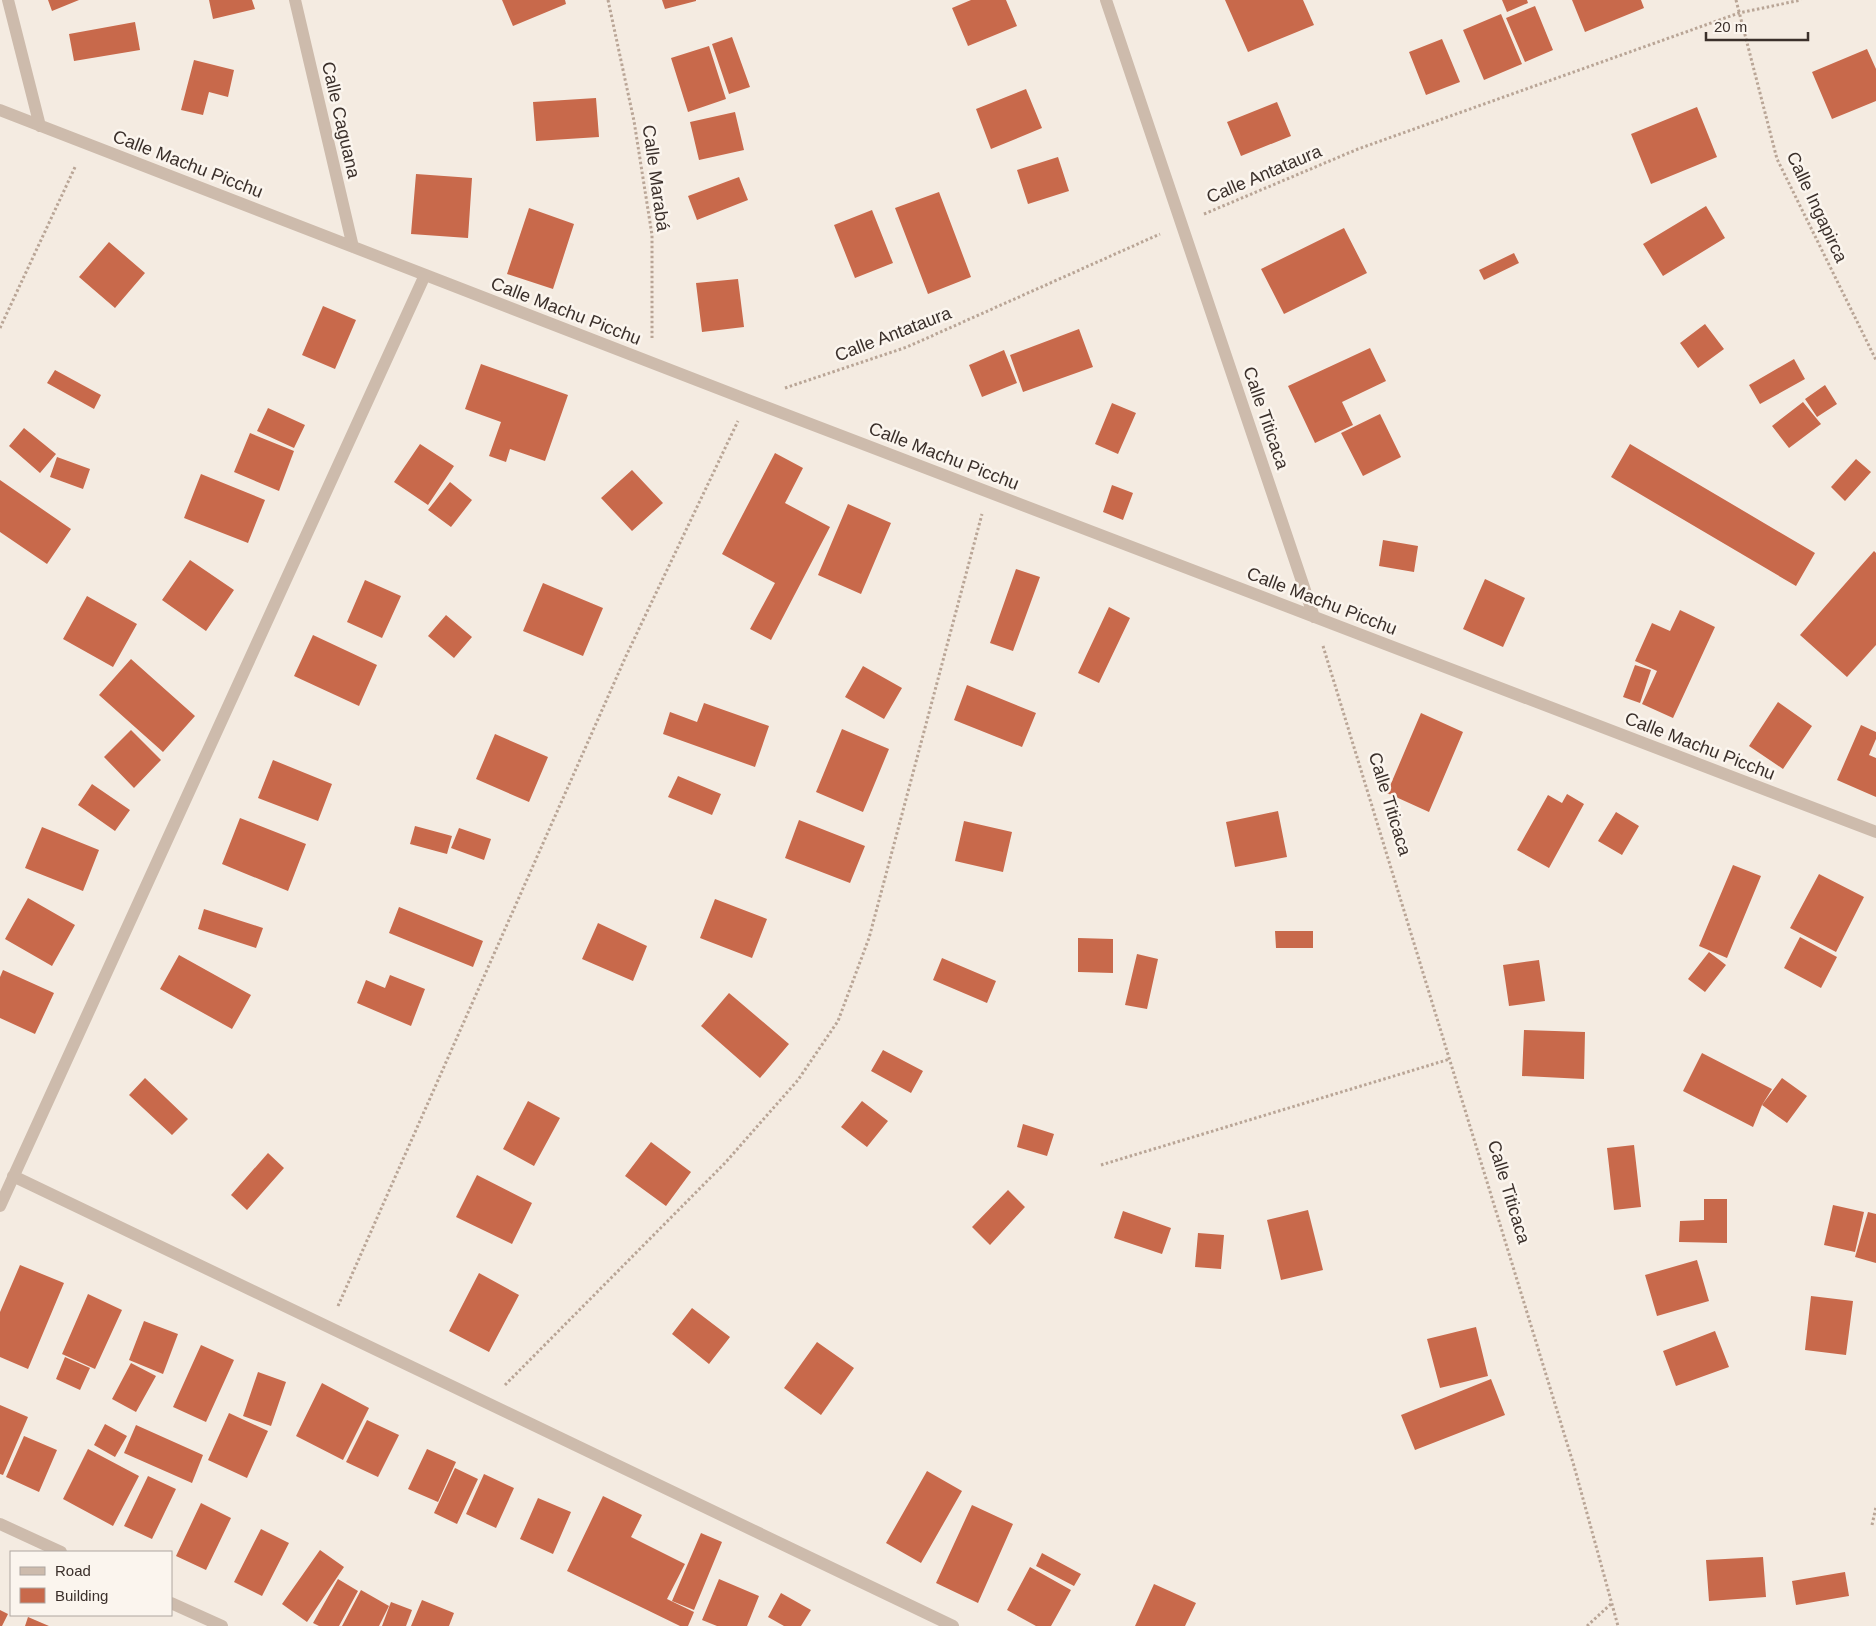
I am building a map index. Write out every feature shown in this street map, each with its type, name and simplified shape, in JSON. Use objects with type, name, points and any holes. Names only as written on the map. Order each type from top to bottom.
[{"type":"street","points":[[8,0],[40,126]]},
{"type":"street","name":"Calle Caguana","points":[[295,0],[353,247]]},
{"type":"street","name":"Calle Titicaca","points":[[1106,0],[1314,617]]},
{"type":"street","name":"Calle Machu Picchu","points":[[0,110],[748,400],[1876,832]]},
{"type":"street","points":[[0,1206],[426,275]]},
{"type":"street","points":[[13,1176],[953,1626]]},
{"type":"street","points":[[0,1524],[59,1551]]},
{"type":"street","points":[[172,1603],[222,1626]]},
{"type":"path","name":"Calle Marabá","points":[[608,0],[634,121],[652,235],[653,363]]},
{"type":"path","name":"Calle Ingapirca","points":[[1736,0],[1777,159],[1876,360]]},
{"type":"path","name":"Calle Antataura","points":[[748,400],[907,347],[1182,224],[1358,149],[1740,13],[1802,0]]},
{"type":"path","points":[[0,328],[86,144]]},
{"type":"path","points":[[328,1327],[626,656],[748,400]]},
{"type":"path","points":[[487,1403],[725,1163],[798,1080],[838,1021],[869,938],[988,492]]},
{"type":"path","name":"Calle Titicaca","points":[[1314,617],[1574,1466],[1618,1626]]},
{"type":"path","points":[[1101,1165],[1450,1060]]},
{"type":"path","points":[[1872,1525],[1876,1507]]},
{"type":"path","points":[[1587,1626],[1612,1603]]},
{"type":"building","points":[[48,0],[79,0],[52,11]]},
{"type":"building","points":[[209,0],[252,0],[255,9],[213,19]]},
{"type":"building","points":[[502,0],[565,0],[566,4],[513,26]]},
{"type":"building","points":[[662,0],[696,0],[696,1],[665,9]]},
{"type":"building","points":[[971,0],[1006,0],[1017,26],[968,46],[952,8]]},
{"type":"building","points":[[1225,0],[1303,0],[1314,25],[1248,52]]},
{"type":"building","points":[[1502,0],[1527,0],[1528,3],[1507,12]]},
{"type":"building","points":[[1572,0],[1641,0],[1644,8],[1585,32]]},
{"type":"building","points":[[1535,6],[1553,50],[1525,62],[1506,18]]},
{"type":"building","points":[[1501,14],[1522,64],[1484,80],[1463,30]]},
{"type":"building","points":[[135,22],[140,50],[74,61],[69,34]]},
{"type":"building","points":[[732,37],[750,87],[729,94],[712,44]]},
{"type":"building","points":[[1442,39],[1460,82],[1426,95],[1409,52]]},
{"type":"building","points":[[709,46],[726,99],[688,112],[671,58]]},
{"type":"building","points":[[1867,49],[1876,69],[1876,101],[1832,119],[1812,72]]},
{"type":"building","points":[[194,60],[234,70],[228,97],[209,92],[203,115],[181,110]]},
{"type":"building","points":[[1026,89],[1042,128],[991,149],[976,109]]},
{"type":"building","points":[[596,98],[599,137],[536,141],[533,102]]},
{"type":"building","points":[[1277,102],[1291,136],[1241,156],[1227,122]]},
{"type":"building","points":[[1697,107],[1717,157],[1651,184],[1631,134]]},
{"type":"building","points":[[735,112],[744,150],[699,160],[690,122]]},
{"type":"building","points":[[1058,157],[1069,191],[1028,204],[1017,170]]},
{"type":"building","points":[[416,174],[472,178],[468,238],[411,234]]},
{"type":"building","points":[[739,177],[748,200],[697,220],[688,196]]},
{"type":"building","points":[[939,192],[971,277],[928,294],[895,208]]},
{"type":"building","points":[[1706,206],[1725,238],[1663,276],[1643,244]]},
{"type":"building","points":[[529,208],[574,224],[553,289],[507,274]]},
{"type":"building","points":[[872,210],[893,263],[855,278],[834,225]]},
{"type":"building","points":[[1344,228],[1367,273],[1284,314],[1261,269]]},
{"type":"building","points":[[109,242],[145,273],[115,308],[79,277]]},
{"type":"building","points":[[1514,253],[1519,263],[1484,280],[1479,270]]},
{"type":"building","points":[[738,279],[744,327],[702,332],[696,283]]},
{"type":"building","points":[[323,306],[356,320],[335,369],[302,355]]},
{"type":"building","points":[[1705,324],[1724,349],[1698,368],[1680,343]]},
{"type":"building","points":[[1079,329],[1093,367],[1023,392],[1010,355]]},
{"type":"building","points":[[1370,348],[1386,381],[1342,402],[1353,425],[1315,443],[1288,386]]},
{"type":"building","points":[[1004,350],[1017,383],[982,397],[969,365]]},
{"type":"building","points":[[1794,359],[1805,379],[1760,404],[1749,385]]},
{"type":"building","points":[[481,364],[568,395],[545,461],[510,449],[506,462],[489,456],[501,422],[465,409]]},
{"type":"building","points":[[55,370],[101,395],[94,409],[47,383]]},
{"type":"building","points":[[1825,385],[1837,404],[1817,417],[1805,399]]},
{"type":"building","points":[[1803,402],[1821,424],[1789,448],[1772,426]]},
{"type":"building","points":[[1112,403],[1136,413],[1118,454],[1095,444]]},
{"type":"building","points":[[268,408],[305,425],[294,448],[257,431]]},
{"type":"building","points":[[1380,414],[1401,457],[1363,476],[1341,433]]},
{"type":"building","points":[[24,428],[56,454],[40,473],[9,446]]},
{"type":"building","points":[[250,433],[294,451],[279,491],[234,472]]},
{"type":"building","points":[[420,444],[454,466],[428,505],[394,482]]},
{"type":"building","points":[[1630,444],[1815,553],[1796,586],[1611,477]]},
{"type":"building","points":[[775,453],[803,468],[785,503],[830,527],[771,640],[750,629],[775,583],[722,554]]},
{"type":"building","points":[[57,457],[90,469],[83,489],[50,477]]},
{"type":"building","points":[[1856,459],[1871,472],[1845,501],[1831,487]]},
{"type":"building","points":[[632,470],[663,503],[632,531],[601,498]]},
{"type":"building","points":[[201,474],[265,500],[248,543],[184,518]]},
{"type":"building","points":[[0,480],[71,529],[47,564],[0,532]]},
{"type":"building","points":[[450,482],[472,500],[451,527],[428,510]]},
{"type":"building","points":[[1112,485],[1133,493],[1123,520],[1103,512]]},
{"type":"building","points":[[848,504],[891,523],[861,594],[818,575]]},
{"type":"building","points":[[1383,540],[1418,546],[1414,572],[1379,566]]},
{"type":"building","points":[[1874,551],[1876,553],[1876,645],[1847,677],[1800,635]]},
{"type":"building","points":[[190,560],[234,590],[206,631],[162,600]]},
{"type":"building","points":[[1016,569],[1040,577],[1013,651],[990,643]]},
{"type":"building","points":[[1485,579],[1525,598],[1503,647],[1463,629]]},
{"type":"building","points":[[365,580],[401,596],[382,638],[347,622]]},
{"type":"building","points":[[543,583],[603,608],[583,656],[523,631]]},
{"type":"building","points":[[87,596],[137,624],[113,667],[63,639]]},
{"type":"building","points":[[1109,607],[1130,618],[1099,683],[1078,673]]},
{"type":"building","points":[[1680,610],[1715,627],[1673,718],[1642,704],[1657,671],[1635,661],[1652,623],[1670,631]]},
{"type":"building","points":[[446,615],[472,637],[454,658],[428,636]]},
{"type":"building","points":[[313,635],[377,665],[359,706],[294,676]]},
{"type":"building","points":[[131,659],[195,716],[163,752],[99,695]]},
{"type":"building","points":[[1635,665],[1651,670],[1640,703],[1623,697]]},
{"type":"building","points":[[863,666],[902,688],[884,719],[845,697]]},
{"type":"building","points":[[967,685],[1036,713],[1022,747],[954,720]]},
{"type":"building","points":[[1778,702],[1812,726],[1783,769],[1749,746]]},
{"type":"building","points":[[704,703],[769,726],[755,767],[663,734],[670,712],[697,722]]},
{"type":"building","points":[[1421,713],[1463,732],[1429,812],[1387,793]]},
{"type":"building","points":[[1861,725],[1876,732],[1876,739],[1869,755],[1876,758],[1876,797],[1837,780]]},
{"type":"building","points":[[842,729],[889,749],[863,812],[816,792]]},
{"type":"building","points":[[131,730],[161,760],[134,788],[104,757]]},
{"type":"building","points":[[495,734],[548,757],[529,802],[476,779]]},
{"type":"building","points":[[273,760],[332,784],[318,821],[258,798]]},
{"type":"building","points":[[678,776],[721,794],[712,815],[668,797]]},
{"type":"building","points":[[92,784],[130,810],[115,831],[78,805]]},
{"type":"building","points":[[1567,794],[1584,804],[1549,868],[1517,850],[1548,795],[1562,803]]},
{"type":"building","points":[[1278,811],[1287,857],[1235,867],[1226,822]]},
{"type":"building","points":[[1616,812],[1639,826],[1622,855],[1598,841]]},
{"type":"building","points":[[240,818],[306,844],[288,891],[222,864]]},
{"type":"building","points":[[799,820],[865,846],[850,883],[785,858]]},
{"type":"building","points":[[964,821],[1012,832],[1003,872],[955,861]]},
{"type":"building","points":[[415,826],[452,836],[447,854],[410,844]]},
{"type":"building","points":[[42,827],[99,850],[83,891],[25,868]]},
{"type":"building","points":[[459,828],[491,839],[484,860],[451,848]]},
{"type":"building","points":[[1733,865],[1761,876],[1727,958],[1699,946]]},
{"type":"building","points":[[1819,874],[1864,897],[1836,952],[1790,928]]},
{"type":"building","points":[[28,898],[75,925],[52,966],[5,939]]},
{"type":"building","points":[[715,899],[767,919],[752,958],[700,938]]},
{"type":"building","points":[[399,907],[483,941],[473,967],[389,933]]},
{"type":"building","points":[[204,909],[263,928],[256,948],[198,929]]},
{"type":"building","points":[[598,923],[647,946],[633,981],[582,959]]},
{"type":"building","points":[[1275,931],[1313,931],[1313,948],[1276,948]]},
{"type":"building","points":[[1800,937],[1837,957],[1821,988],[1784,968]]},
{"type":"building","points":[[1078,938],[1113,939],[1113,973],[1078,972]]},
{"type":"building","points":[[1709,952],[1726,965],[1705,992],[1688,979]]},
{"type":"building","points":[[1137,954],[1158,959],[1147,1009],[1125,1005]]},
{"type":"building","points":[[179,955],[251,995],[232,1029],[160,989]]},
{"type":"building","points":[[942,958],[996,981],[987,1003],[933,980]]},
{"type":"building","points":[[1539,960],[1545,1001],[1509,1006],[1503,965]]},
{"type":"building","points":[[3,970],[54,993],[35,1034],[0,1018],[0,977]]},
{"type":"building","points":[[390,975],[425,989],[411,1026],[357,1003],[366,980],[385,988]]},
{"type":"building","points":[[729,993],[789,1044],[760,1078],[701,1026]]},
{"type":"building","points":[[1524,1030],[1585,1032],[1584,1079],[1522,1076]]},
{"type":"building","points":[[883,1050],[923,1071],[911,1093],[871,1071]]},
{"type":"building","points":[[1702,1053],[1772,1089],[1762,1105],[1753,1127],[1683,1091]]},
{"type":"building","points":[[145,1078],[188,1119],[172,1135],[129,1095]]},
{"type":"building","points":[[1782,1078],[1807,1096],[1787,1123],[1762,1105]]},
{"type":"building","points":[[528,1101],[560,1118],[534,1166],[503,1149]]},
{"type":"building","points":[[862,1101],[888,1121],[867,1147],[841,1127]]},
{"type":"building","points":[[1023,1124],[1054,1134],[1047,1156],[1017,1147]]},
{"type":"building","points":[[651,1142],[691,1172],[666,1206],[625,1176]]},
{"type":"building","points":[[1634,1145],[1641,1207],[1614,1210],[1607,1148]]},
{"type":"building","points":[[268,1153],[284,1168],[247,1210],[231,1195]]},
{"type":"building","points":[[477,1175],[532,1203],[512,1244],[456,1217]]},
{"type":"building","points":[[1008,1190],[1025,1207],[990,1245],[972,1227]]},
{"type":"building","points":[[1704,1199],[1727,1199],[1727,1243],[1679,1242],[1680,1221],[1704,1220]]},
{"type":"building","points":[[1833,1205],[1864,1212],[1855,1252],[1824,1245]]},
{"type":"building","points":[[1308,1210],[1323,1270],[1281,1280],[1267,1220]]},
{"type":"building","points":[[1123,1211],[1171,1228],[1162,1254],[1114,1238]]},
{"type":"building","points":[[1868,1212],[1876,1214],[1876,1263],[1855,1257]]},
{"type":"building","points":[[1198,1233],[1224,1235],[1221,1269],[1195,1267]]},
{"type":"building","points":[[1697,1260],[1709,1301],[1657,1316],[1645,1275]]},
{"type":"building","points":[[20,1265],[64,1283],[28,1369],[0,1357],[0,1312]]},
{"type":"building","points":[[479,1273],[519,1295],[489,1352],[449,1331]]},
{"type":"building","points":[[88,1294],[122,1310],[95,1369],[62,1354]]},
{"type":"building","points":[[1811,1296],[1853,1301],[1846,1355],[1805,1350]]},
{"type":"building","points":[[692,1308],[730,1337],[709,1364],[672,1334]]},
{"type":"building","points":[[144,1321],[178,1334],[163,1374],[129,1360]]},
{"type":"building","points":[[1476,1327],[1488,1376],[1440,1388],[1427,1339]]},
{"type":"building","points":[[1715,1331],[1729,1367],[1676,1386],[1663,1351]]},
{"type":"building","points":[[817,1342],[854,1368],[821,1415],[784,1388]]},
{"type":"building","points":[[201,1345],[234,1360],[206,1422],[173,1407]]},
{"type":"building","points":[[65,1357],[90,1368],[80,1390],[56,1379]]},
{"type":"building","points":[[131,1363],[156,1376],[136,1412],[112,1399]]},
{"type":"building","points":[[258,1372],[286,1382],[271,1426],[243,1416]]},
{"type":"building","points":[[1491,1379],[1505,1415],[1415,1450],[1401,1415]]},
{"type":"building","points":[[322,1383],[369,1408],[343,1460],[296,1436]]},
{"type":"building","points":[[0,1405],[28,1417],[3,1475],[0,1474]]},
{"type":"building","points":[[229,1413],[268,1431],[247,1478],[208,1460]]},
{"type":"building","points":[[367,1420],[399,1435],[378,1477],[346,1462]]},
{"type":"building","points":[[105,1424],[127,1436],[115,1457],[94,1445]]},
{"type":"building","points":[[136,1425],[203,1455],[192,1483],[124,1453]]},
{"type":"building","points":[[24,1436],[57,1450],[39,1492],[6,1477]]},
{"type":"building","points":[[88,1449],[139,1476],[113,1526],[63,1499]]},
{"type":"building","points":[[427,1449],[456,1462],[438,1502],[408,1489]]},
{"type":"building","points":[[455,1468],[478,1479],[457,1524],[434,1513]]},
{"type":"building","points":[[927,1471],[962,1491],[921,1563],[886,1543]]},
{"type":"building","points":[[484,1474],[514,1488],[496,1528],[466,1514]]},
{"type":"building","points":[[148,1476],[176,1489],[152,1539],[124,1526]]},
{"type":"building","points":[[603,1496],[642,1515],[631,1537],[685,1564],[667,1599],[694,1612],[688,1626],[680,1626],[567,1571]]},
{"type":"building","points":[[538,1498],[571,1512],[553,1554],[520,1539]]},
{"type":"building","points":[[201,1503],[231,1518],[206,1570],[176,1556]]},
{"type":"building","points":[[972,1505],[1013,1524],[978,1603],[936,1583]]},
{"type":"building","points":[[261,1529],[289,1543],[262,1596],[234,1582]]},
{"type":"building","points":[[701,1533],[722,1542],[694,1610],[672,1601]]},
{"type":"building","points":[[320,1550],[344,1567],[307,1622],[282,1604]]},
{"type":"building","points":[[1042,1553],[1081,1574],[1074,1586],[1036,1566]]},
{"type":"building","points":[[1763,1557],[1766,1597],[1709,1601],[1706,1560]]},
{"type":"building","points":[[1030,1567],[1071,1590],[1051,1626],[1036,1626],[1007,1610]]},
{"type":"building","points":[[1845,1572],[1849,1596],[1796,1605],[1792,1581]]},
{"type":"building","points":[[338,1579],[358,1591],[339,1626],[319,1626],[313,1623]]},
{"type":"building","points":[[719,1579],[759,1596],[747,1626],[717,1626],[702,1620]]},
{"type":"building","points":[[1154,1584],[1196,1603],[1185,1626],[1135,1626]]},
{"type":"building","points":[[361,1590],[389,1606],[379,1626],[342,1626]]},
{"type":"building","points":[[781,1593],[811,1610],[801,1626],[784,1626],[768,1617]]},
{"type":"building","points":[[422,1600],[454,1613],[449,1626],[411,1626]]},
{"type":"building","points":[[391,1602],[412,1610],[406,1626],[382,1626]]},
{"type":"building","points":[[0,1610],[8,1614],[2,1626],[0,1626]]},
{"type":"building","points":[[28,1617],[49,1626],[25,1626]]}]
